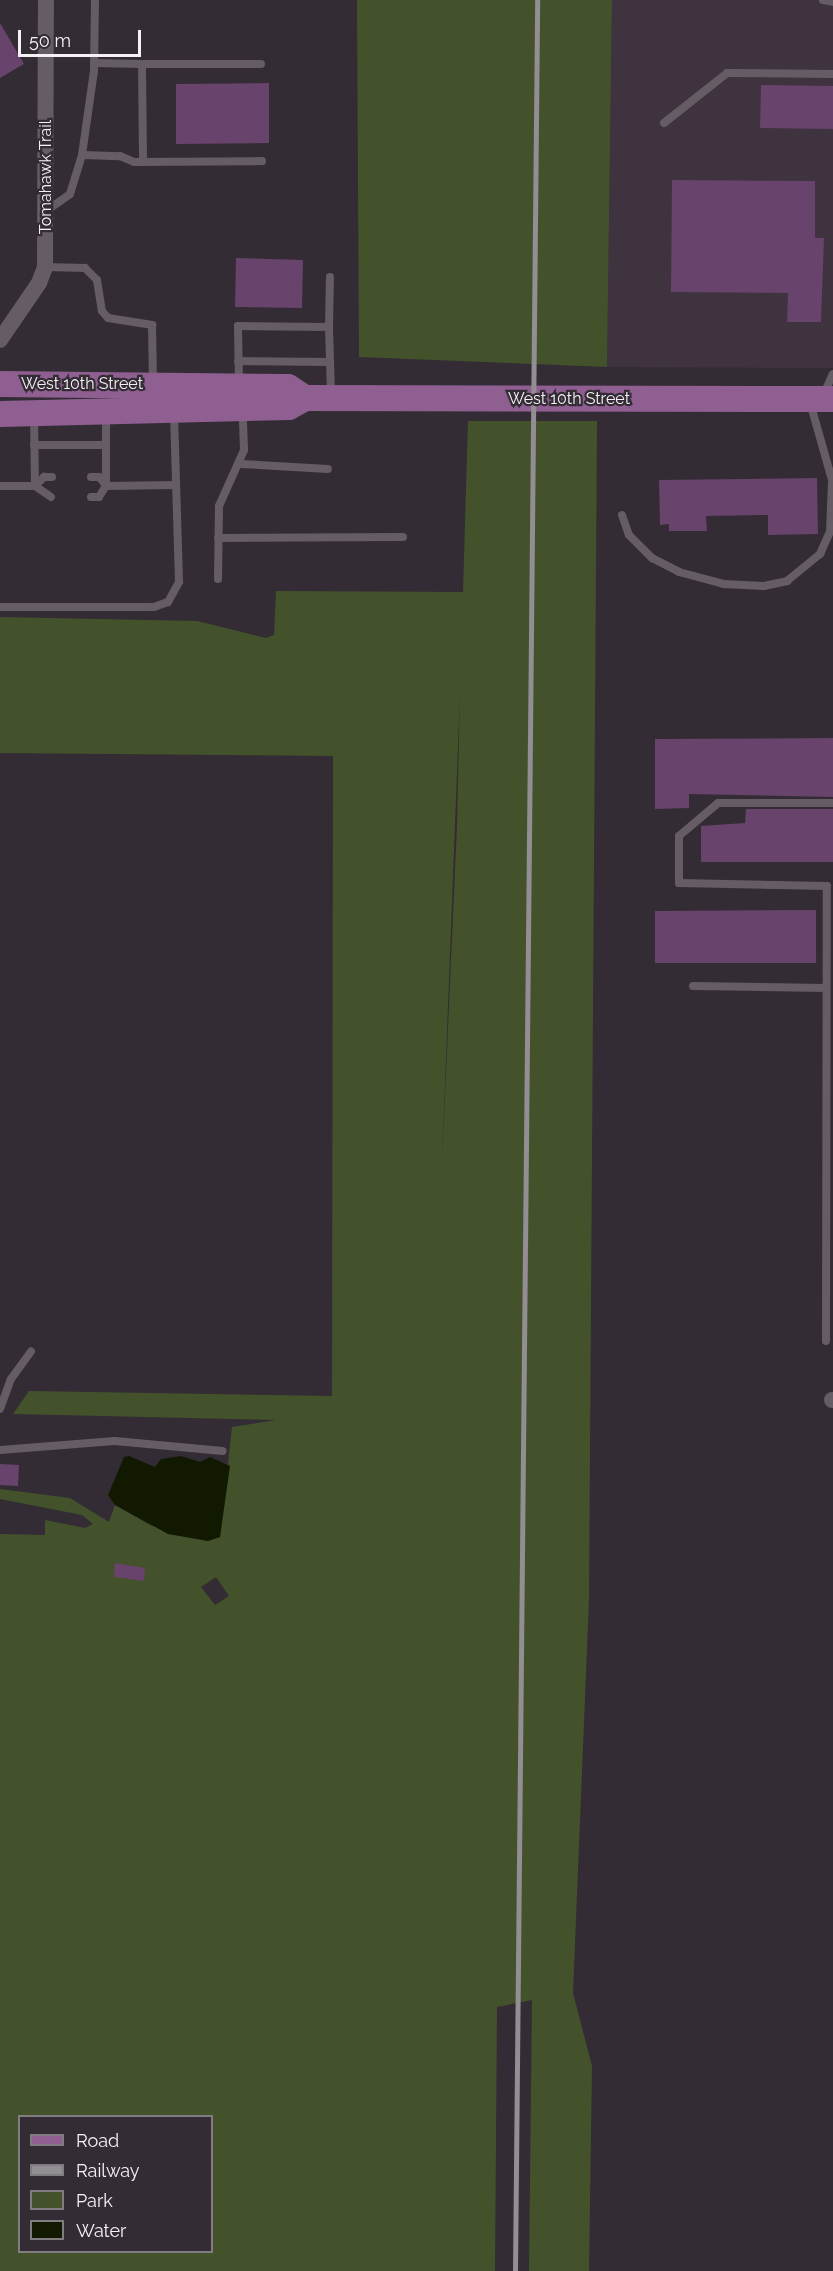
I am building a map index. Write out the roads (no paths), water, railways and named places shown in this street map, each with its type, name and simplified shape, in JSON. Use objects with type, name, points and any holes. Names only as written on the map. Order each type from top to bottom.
[{"type":"main road","name":"West 10th Street","points":[[0,384],[174,411],[288,387],[305,398],[331,399],[821,399]]},
{"type":"main road","name":"West 10th Street","points":[[0,414],[34,414],[106,399],[153,385],[241,397]]},
{"type":"street","name":"Tomahawk Trail","points":[[0,340],[39,283],[45,267],[46,0]]},
{"type":"lane","points":[[45,211],[70,194],[82,155],[94,63],[95,0]]},
{"type":"lane","points":[[823,0],[833,2]]},
{"type":"lane","points":[[94,63],[261,64]]},
{"type":"lane","points":[[142,64],[143,162]]},
{"type":"lane","points":[[664,123],[727,73],[833,74]]},
{"type":"lane","points":[[82,155],[143,162],[262,161]]},
{"type":"lane","points":[[45,267],[85,268],[97,280],[102,311],[108,318],[152,325],[153,385]]},
{"type":"lane","points":[[330,277],[331,399]]},
{"type":"lane","points":[[218,579],[219,506],[241,464],[238,326],[329,327]]},
{"type":"lane","points":[[262,326],[262,336]]},
{"type":"lane","points":[[284,337],[285,327]]},
{"type":"lane","points":[[238,361],[263,357],[284,357],[330,362]]},
{"type":"lane","points":[[622,515],[629,535],[652,558],[679,572],[724,584],[764,586],[787,581],[820,555],[830,532],[832,480],[821,399],[833,374]]},
{"type":"lane","points":[[91,497],[99,497],[106,486],[106,399]]},
{"type":"lane","points":[[0,607],[154,607],[168,602],[179,582],[174,411]]},
{"type":"lane","points":[[34,414],[36,486]]},
{"type":"lane","points":[[34,445],[106,445]]},
{"type":"lane","points":[[241,464],[328,469]]},
{"type":"lane","points":[[36,486],[44,477],[52,477]]},
{"type":"lane","points":[[91,477],[99,477],[106,486]]},
{"type":"lane","points":[[106,486],[176,485]]},
{"type":"lane","points":[[0,486],[36,486],[51,497]]},
{"type":"lane","points":[[218,538],[403,537]]},
{"type":"lane","points":[[826,1341],[826,988],[830,883],[679,883],[679,836],[718,803],[833,803]]},
{"type":"lane","points":[[693,986],[826,988]]},
{"type":"lane","points":[[0,1409],[11,1379],[31,1351]]},
{"type":"lane","points":[[0,1449],[115,1441],[223,1451]]},
{"type":"water","points":[[129,1456],[155,1467],[161,1459],[181,1456],[200,1462],[210,1457],[230,1466],[220,1537],[208,1541],[168,1534],[115,1505],[108,1495],[124,1457]]},
{"type":"railway","points":[[515,2271],[537,0]]}]
